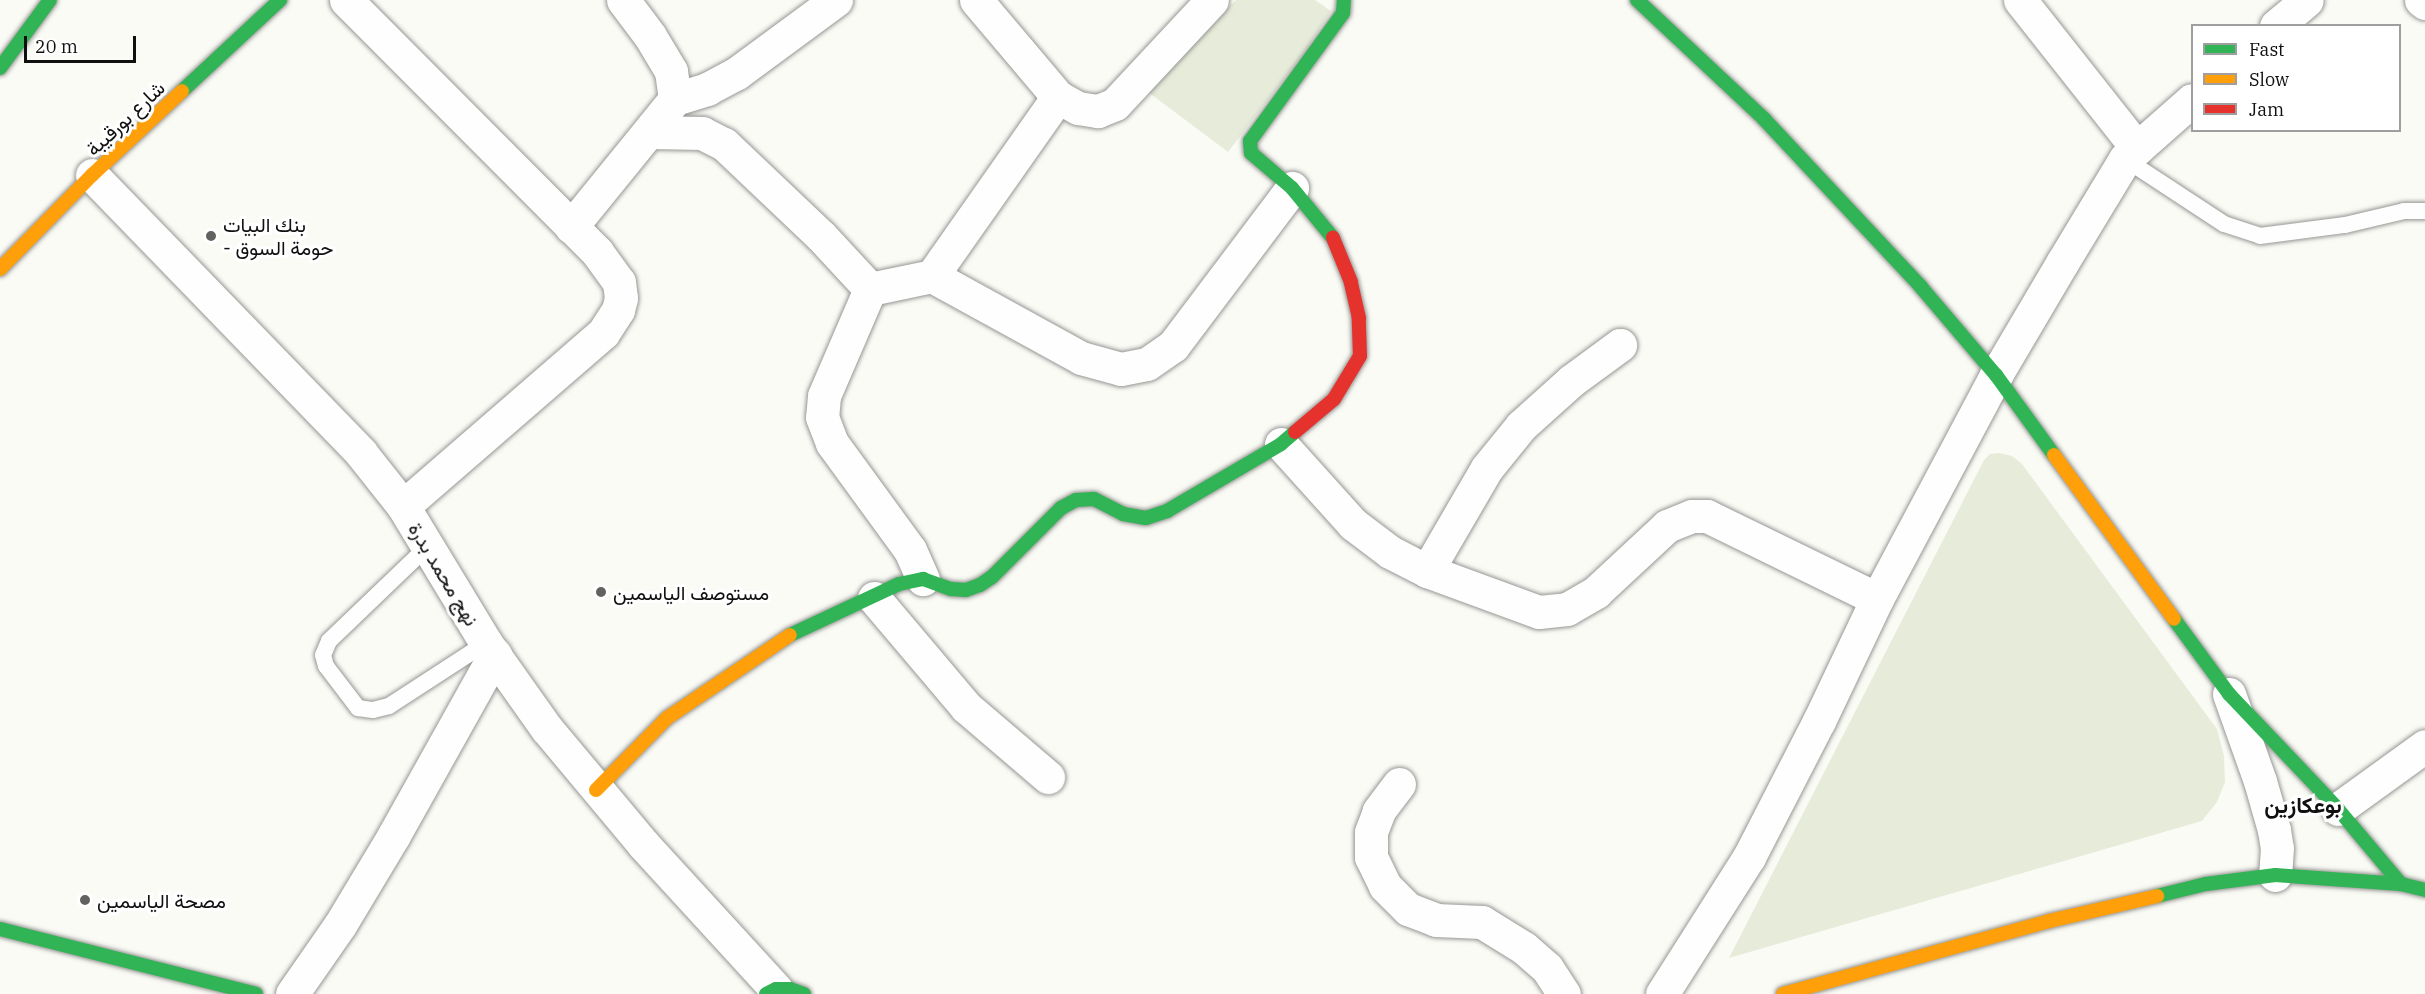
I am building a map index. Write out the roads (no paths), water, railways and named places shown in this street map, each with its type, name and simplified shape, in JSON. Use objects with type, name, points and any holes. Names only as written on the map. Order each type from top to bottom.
[{"type":"street","name":"شارع بورقيبة","points":[[0,269],[92,175],[280,0]]},
{"type":"street","points":[[345,0],[597,252],[619,282],[621,298],[618,310],[603,333],[403,506]]},
{"type":"street","points":[[623,0],[650,36],[671,71],[675,99]]},
{"type":"street","points":[[571,227],[651,132],[675,99],[706,88],[737,73],[830,7],[836,0]]},
{"type":"street","points":[[976,0],[1058,97],[1078,108],[1098,111],[1115,104],[1212,0]]},
{"type":"street","points":[[596,790],[667,718],[789,636],[874,598],[899,584],[924,579],[951,589],[966,590],[980,585],[992,577],[1061,508],[1076,500],[1094,499],[1123,514],[1146,518],[1167,511],[1281,444],[1334,399],[1360,356],[1359,318],[1351,282],[1331,232],[1292,188],[1251,153],[1250,141],[1343,13],[1344,0]]},
{"type":"street","points":[[1638,0],[1764,119],[1921,287],[1996,375],[2229,694],[2338,809],[2401,884]]},
{"type":"street","points":[[2020,0],[2131,154]]},
{"type":"street","points":[[2278,24],[2307,0]]},
{"type":"street","points":[[2421,0],[2425,3]]},
{"type":"street","points":[[0,68],[46,2]]},
{"type":"street","points":[[932,276],[1058,97]]},
{"type":"street","points":[[1662,994],[1749,857],[1819,721],[1877,599],[1996,375],[2131,154],[2191,101]]},
{"type":"street","points":[[651,132],[702,133],[724,144],[821,236],[870,289]]},
{"type":"street","name":"نهج محمد بدرة","points":[[92,175],[316,403],[361,453],[403,506],[490,648],[547,729],[596,790],[791,993]]},
{"type":"street","points":[[870,289],[932,276],[1082,358],[1121,369],[1147,364],[1173,346],[1292,188]]},
{"type":"street","points":[[870,289],[824,396],[822,417],[832,443],[910,550],[924,579]]},
{"type":"street","points":[[1427,571],[1486,468],[1521,426],[1571,381],[1620,345]]},
{"type":"street","points":[[1281,444],[1353,524],[1390,552],[1427,571],[1539,612],[1567,609],[1596,592],[1667,526],[1692,516],[1707,516],[1877,599]]},
{"type":"street","points":[[874,598],[966,707],[1048,777]]},
{"type":"street","points":[[291,994],[340,925],[388,845],[490,648]]},
{"type":"street","points":[[2229,694],[2260,781],[2274,830],[2277,848],[2275,875]]},
{"type":"street","points":[[2338,809],[2425,746]]},
{"type":"street","points":[[1398,784],[1379,811],[1371,832],[1371,857],[1385,886],[1408,909],[1436,920],[1482,922],[1524,948],[1547,968],[1564,994]]},
{"type":"street","points":[[1783,994],[2049,921],[2206,884],[2275,875],[2401,884],[2425,890]]},
{"type":"street","points":[[0,929],[256,994]]},
{"type":"lane","points":[[2131,154],[2224,224],[2260,236],[2345,225],[2403,212],[2425,211]]},
{"type":"lane","points":[[427,547],[329,641],[323,655],[326,666],[358,708],[373,710],[389,705],[490,648]]},
{"type":"place","name":"بنك البيات - حومة السوق","points":[[211,236]]},
{"type":"place","name":"مستوصف الياسمين","points":[[601,592]]},
{"type":"place","name":"مصحة الياسمين","points":[[85,900]]},
{"type":"district","name":"بوعكازين","points":[[2303,805]]}]
